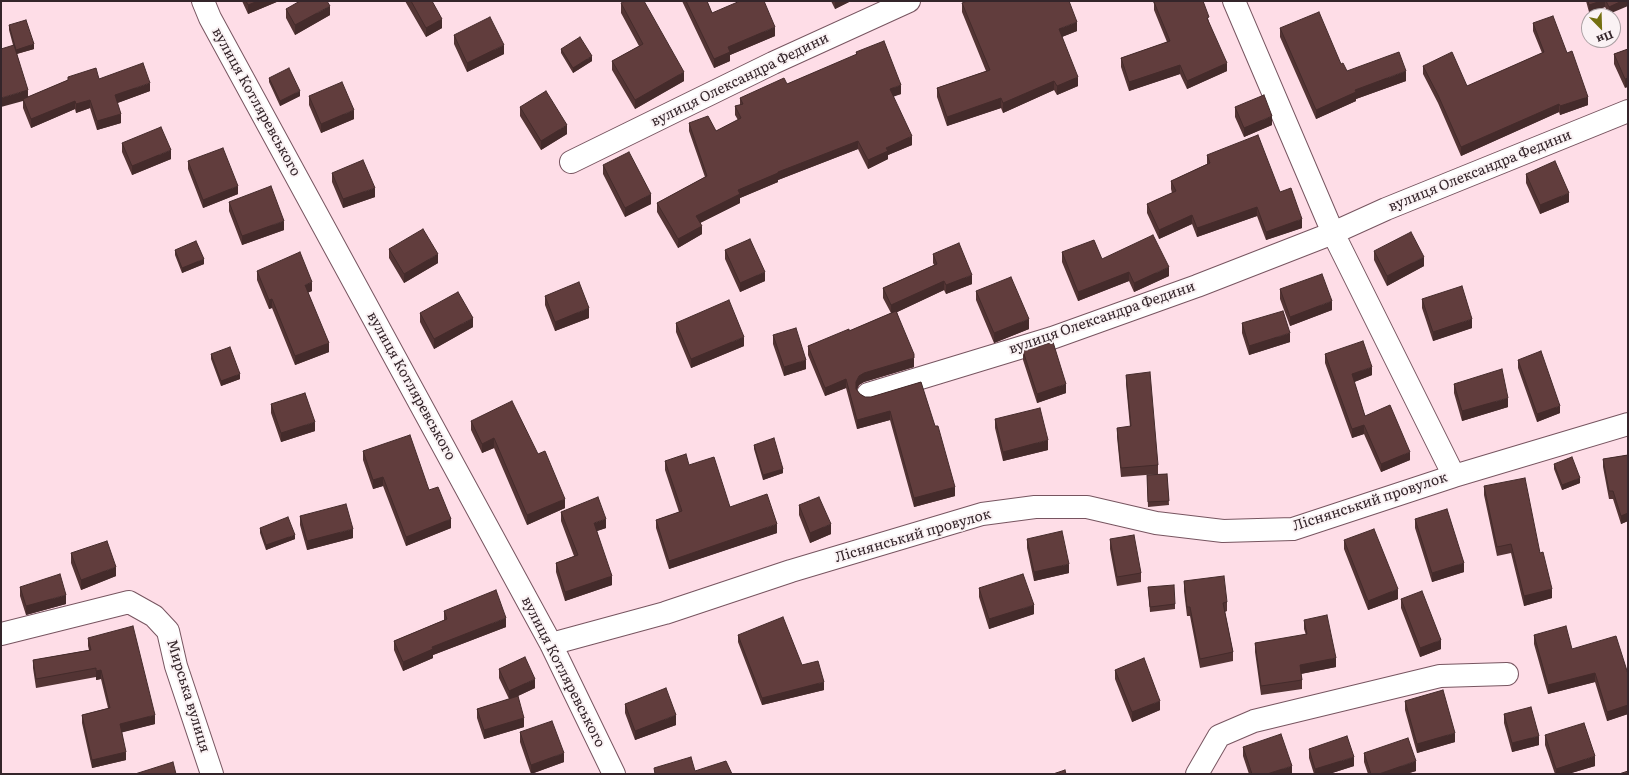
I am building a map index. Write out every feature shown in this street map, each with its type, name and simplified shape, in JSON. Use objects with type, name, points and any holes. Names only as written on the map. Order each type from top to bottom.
[{"type":"street","name":"вулиця Котляревського","points":[[203,1],[210,18],[551,644],[614,774]]},
{"type":"street","name":"вулиця Олександра Федини","points":[[571,162],[773,63],[909,1]]},
{"type":"street","points":[[1234,1],[1333,233],[1454,476]]},
{"type":"street","name":"вулиця Олександра Федини","points":[[868,394],[1052,338],[1197,286],[1333,233],[1386,209],[1628,111]]},
{"type":"street","name":"Ліснянський провулок","points":[[551,644],[665,613],[791,571],[982,514],[1035,507],[1087,507],[1156,523],[1223,531],[1293,529],[1454,476],[1628,424]]},
{"type":"street","name":"Мирська вулиця","points":[[1,634],[129,602],[154,616],[168,631],[176,666],[212,774]]},
{"type":"street","points":[[1197,774],[1219,736],[1254,722],[1440,676],[1507,674]]},
{"type":"building","points":[[246,1],[258,1],[248,5]]},
{"type":"building","points":[[300,1],[327,1],[330,6],[295,25],[286,9]]},
{"type":"building","points":[[411,1],[432,1],[442,19],[426,28]]},
{"type":"building","points":[[625,1],[644,1],[684,72],[635,100],[612,61],[643,44],[621,3]]},
{"type":"building","points":[[686,1],[707,1],[712,13],[740,1],[764,1],[775,27],[728,47],[730,52],[714,59]]},
{"type":"building","points":[[967,1],[1069,1],[1077,22],[1059,29],[1078,77],[1057,86],[1054,81],[1003,103],[1001,98],[947,117],[937,88],[990,70],[962,3]]},
{"type":"building","points":[[1203,1],[1209,17],[1207,18],[1227,63],[1187,81],[1180,65],[1129,82],[1121,58],[1170,41],[1154,2]]},
{"type":"building","points":[[1588,1],[1601,1],[1589,5]]},
{"type":"building","points":[[1606,1],[1622,1],[1609,7]]},
{"type":"building","points":[[1319,12],[1341,64],[1343,63],[1347,71],[1399,52],[1406,71],[1355,90],[1356,92],[1316,110],[1280,28]]},
{"type":"building","points":[[1553,16],[1567,53],[1572,51],[1588,97],[1560,106],[1559,104],[1461,147],[1438,95],[1423,66],[1452,52],[1467,86],[1544,52],[1533,23]]},
{"type":"building","points":[[490,17],[504,45],[467,63],[454,35]]},
{"type":"building","points":[[26,20],[34,44],[16,50],[9,25]]},
{"type":"building","points":[[580,37],[592,56],[573,68],[561,49]]},
{"type":"building","points":[[884,41],[901,85],[890,89],[912,136],[886,148],[888,151],[868,160],[858,141],[778,172],[738,190],[740,194],[696,216],[702,226],[678,239],[657,203],[707,176],[689,123],[708,116],[716,131],[741,118],[735,106],[743,104],[740,98],[784,78],[787,84],[857,54],[856,52]]},
{"type":"building","points":[[14,45],[28,90],[1,98],[1,49]]},
{"type":"building","points":[[1628,49],[1628,78],[1625,79],[1614,54]]},
{"type":"building","points":[[143,63],[150,83],[115,95],[121,114],[97,121],[90,100],[76,104],[75,101],[31,119],[23,99],[68,80],[68,77],[96,68],[99,79]]},
{"type":"building","points":[[289,68],[300,91],[280,101],[269,78]]},
{"type":"building","points":[[342,82],[354,110],[321,124],[309,96]]},
{"type":"building","points":[[546,91],[567,125],[541,141],[520,107]]},
{"type":"building","points":[[1264,95],[1272,116],[1244,128],[1235,107]]},
{"type":"building","points":[[161,127],[171,150],[132,166],[122,143]]},
{"type":"building","points":[[1258,135],[1280,192],[1291,188],[1302,219],[1266,232],[1257,207],[1197,228],[1192,215],[1159,230],[1147,204],[1176,191],[1171,181],[1210,163],[1207,155]]},
{"type":"building","points":[[223,148],[238,186],[203,200],[188,161]]},
{"type":"building","points":[[629,152],[651,194],[625,208],[603,165]]},
{"type":"building","points":[[363,160],[375,188],[343,199],[332,173]]},
{"type":"building","points":[[1555,161],[1569,193],[1540,205],[1526,174]]},
{"type":"building","points":[[271,186],[284,221],[242,236],[229,202]]},
{"type":"building","points":[[423,229],[438,254],[404,274],[389,249]]},
{"type":"building","points":[[1411,232],[1424,257],[1387,276],[1374,251]]},
{"type":"building","points":[[1153,235],[1169,267],[1134,283],[1129,272],[1078,292],[1062,252],[1094,240],[1102,259]]},
{"type":"building","points":[[750,239],[765,272],[740,283],[725,250]]},
{"type":"building","points":[[196,241],[204,259],[182,268],[175,250]]},
{"type":"building","points":[[959,243],[972,275],[946,285],[944,281],[891,305],[883,288],[937,264],[933,254]]},
{"type":"building","points":[[300,252],[312,282],[305,285],[329,343],[295,356],[272,299],[269,300],[257,271]]},
{"type":"building","points":[[1322,274],[1332,301],[1290,317],[1280,289]]},
{"type":"building","points":[[1011,277],[1029,319],[994,333],[976,291]]},
{"type":"building","points":[[579,282],[589,308],[555,322],[545,296]]},
{"type":"building","points":[[1462,286],[1472,319],[1433,332],[1422,299]]},
{"type":"building","points":[[458,292],[473,318],[434,339],[420,313]]},
{"type":"building","points":[[729,300],[744,337],[691,359],[676,323]]},
{"type":"building","points":[[896,311],[914,354],[914,358],[864,373],[859,376],[856,382],[856,389],[865,397],[871,397],[921,382],[935,426],[938,426],[955,487],[914,498],[890,411],[857,420],[846,379],[825,388],[808,346],[849,329],[849,331]]},
{"type":"building","points":[[1283,311],[1290,333],[1249,346],[1242,323]]},
{"type":"building","points":[[796,328],[806,360],[784,367],[773,335]]},
{"type":"building","points":[[1363,341],[1372,367],[1352,374],[1365,416],[1390,405],[1410,452],[1381,464],[1364,425],[1352,429],[1325,354]]},
{"type":"building","points":[[1053,342],[1066,384],[1037,394],[1023,351]]},
{"type":"building","points":[[230,347],[240,374],[221,381],[211,354]]},
{"type":"building","points":[[1541,351],[1560,406],[1537,414],[1518,360]]},
{"type":"building","points":[[1502,369],[1508,398],[1462,411],[1454,384]]},
{"type":"building","points":[[1150,372],[1158,465],[1121,468],[1117,428],[1131,426],[1126,375]]},
{"type":"building","points":[[305,393],[315,422],[281,433],[271,404]]},
{"type":"building","points":[[512,401],[538,454],[545,451],[565,499],[527,515],[494,438],[482,444],[471,421]]},
{"type":"building","points":[[1040,408],[1048,440],[1003,452],[995,419]]},
{"type":"building","points":[[410,435],[429,490],[438,487],[451,519],[406,537],[383,477],[373,480],[363,451]]},
{"type":"building","points":[[774,438],[783,469],[763,475],[754,445]]},
{"type":"building","points":[[686,454],[689,465],[714,457],[730,507],[767,494],[777,524],[669,561],[656,520],[682,511],[665,461]]},
{"type":"building","points":[[1628,455],[1628,513],[1621,516],[1613,491],[1609,491],[1603,459]]},
{"type":"building","points":[[1572,457],[1580,478],[1562,485],[1554,464]]},
{"type":"building","points":[[1167,474],[1169,501],[1148,502],[1147,475]]},
{"type":"building","points":[[1525,478],[1540,553],[1543,552],[1552,589],[1524,596],[1511,544],[1497,547],[1484,486]]},
{"type":"building","points":[[598,497],[606,519],[594,523],[612,576],[565,592],[556,563],[578,555],[561,512]]},
{"type":"building","points":[[819,497],[831,524],[810,533],[799,505]]},
{"type":"building","points":[[346,504],[353,529],[307,541],[300,516]]},
{"type":"building","points":[[1447,509],[1464,563],[1432,573],[1415,519]]},
{"type":"building","points":[[288,517],[295,535],[266,545],[260,528]]},
{"type":"building","points":[[1374,529],[1398,589],[1368,601],[1344,540]]},
{"type":"building","points":[[1062,531],[1069,564],[1034,572],[1027,539]]},
{"type":"building","points":[[1134,535],[1141,573],[1117,577],[1110,539]]},
{"type":"building","points":[[107,541],[116,567],[81,580],[71,553]]},
{"type":"building","points":[[60,574],[66,595],[26,606],[20,587]]},
{"type":"building","points":[[1023,574],[1034,605],[989,619],[979,588]]},
{"type":"building","points":[[1224,576],[1227,602],[1223,603],[1233,652],[1200,659],[1190,607],[1187,607],[1184,581]]},
{"type":"building","points":[[1174,585],[1175,604],[1150,607],[1148,587]]},
{"type":"building","points":[[496,590],[506,618],[432,647],[433,649],[403,662],[394,641],[447,619],[444,611]]},
{"type":"building","points":[[1422,591],[1441,640],[1420,648],[1401,599]]},
{"type":"building","points":[[1327,615],[1336,658],[1300,665],[1302,680],[1261,686],[1255,643],[1307,634],[1304,620]]},
{"type":"building","points":[[783,617],[802,665],[818,661],[824,682],[762,698],[738,635]]},
{"type":"building","points":[[133,626],[155,715],[120,724],[126,752],[92,760],[82,715],[110,708],[101,670],[96,671],[96,668],[36,679],[33,660],[91,650],[88,638]]},
{"type":"building","points":[[1566,626],[1572,649],[1616,636],[1628,674],[1628,705],[1607,712],[1595,673],[1548,685],[1534,635]]},
{"type":"building","points":[[525,657],[535,679],[509,691],[499,669]]},
{"type":"building","points":[[1144,658],[1160,701],[1132,712],[1115,670]]},
{"type":"building","points":[[666,688],[676,715],[635,731],[625,704]]},
{"type":"building","points":[[1443,690],[1455,733],[1417,744],[1405,701]]},
{"type":"building","points":[[518,696],[524,718],[484,730],[477,709]]},
{"type":"building","points":[[1531,707],[1539,736],[1512,743],[1504,714]]},
{"type":"building","points":[[552,721],[564,753],[531,765],[520,732]]},
{"type":"building","points":[[1584,723],[1595,756],[1556,769],[1545,735]]},
{"type":"building","points":[[1281,734],[1292,766],[1267,774],[1252,774],[1243,747]]},
{"type":"building","points":[[1347,736],[1354,757],[1315,769],[1309,749]]},
{"type":"building","points":[[1408,738],[1416,761],[1379,774],[1371,774],[1364,753]]},
{"type":"building","points":[[691,757],[695,771],[726,761],[732,774],[655,774],[654,768]]},
{"type":"building","points":[[173,762],[176,774],[135,774]]},
{"type":"building","points":[[1065,770],[1066,774],[1053,774]]},
{"type":"building","points":[[1628,771],[1628,774],[1619,774]]}]
